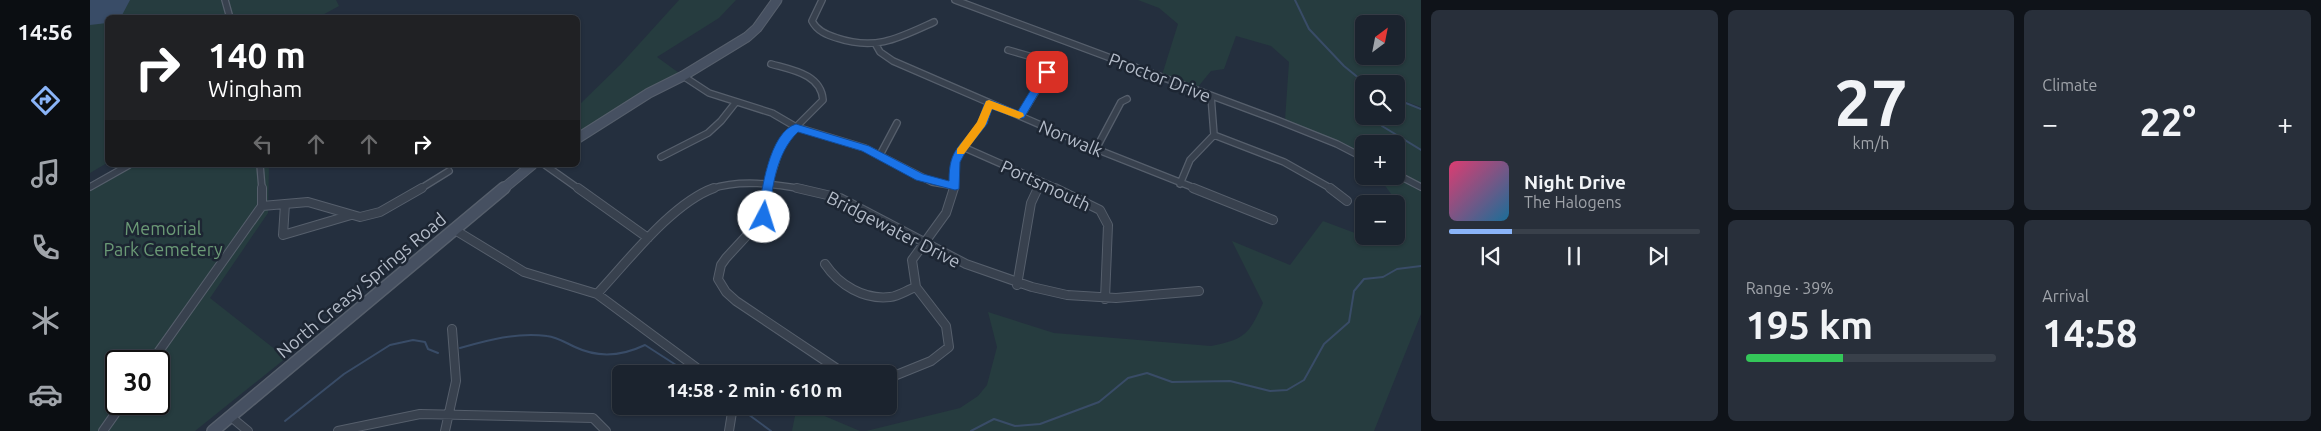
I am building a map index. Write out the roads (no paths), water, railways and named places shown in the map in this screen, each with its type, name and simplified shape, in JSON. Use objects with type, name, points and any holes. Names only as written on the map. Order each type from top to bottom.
[{"type":"street","points":[[225,0],[229,15]]},
{"type":"street","points":[[580,137],[649,93],[683,76],[747,37],[757,28],[777,0]]},
{"type":"street","points":[[822,0],[812,21],[814,27],[844,41],[861,45],[876,45],[934,22]]},
{"type":"street","name":"Proctor Drive","points":[[955,0],[1277,120],[1337,144],[1355,153]]},
{"type":"street","name":"Norwalk","points":[[876,45],[880,52],[893,61],[989,104],[1180,184],[1273,220]]},
{"type":"street","points":[[1008,50],[1036,58],[1046,67],[1044,78],[1020,116]]},
{"type":"street","points":[[771,64],[791,70],[818,82],[823,88],[824,100],[788,135],[780,148],[767,185],[764,217],[726,258],[718,274],[720,285],[726,292],[833,365]]},
{"type":"street","points":[[683,76],[710,93],[772,113],[796,127],[848,142],[880,155],[920,177],[955,186]]},
{"type":"street","points":[[1180,184],[1190,160],[1214,135],[1211,96]]},
{"type":"street","points":[[1096,149],[1121,102],[1127,99]]},
{"type":"street","points":[[661,157],[672,148],[703,136],[715,128],[736,102]]},
{"type":"street","points":[[897,375],[931,361],[948,347],[946,326],[916,287],[912,260],[946,214],[955,186],[955,162],[963,147],[982,124],[989,104]]},
{"type":"street","points":[[880,155],[897,123]]},
{"type":"street","points":[[1214,135],[1291,164],[1326,183],[1347,201]]},
{"type":"street","name":"Portsmouth","points":[[963,147],[1094,206],[1105,217],[1108,225],[1105,299]]},
{"type":"street","points":[[90,187],[125,167]]},
{"type":"street","points":[[160,350],[262,206],[260,167]]},
{"type":"street","name":"North Creasy Springs Road","points":[[213,431],[530,167]]},
{"type":"street","points":[[548,167],[648,238]]},
{"type":"street","points":[[262,206],[306,201],[324,205],[359,218],[372,215],[449,171]]},
{"type":"street","points":[[1405,179],[1421,187]]},
{"type":"street","points":[[1017,285],[1031,203],[1041,182]]},
{"type":"street","name":"Bridgewater Drive","points":[[597,294],[648,238],[698,195],[716,187],[736,184],[767,185],[816,191],[840,198],[970,267],[1017,285],[1059,294],[1105,299],[1199,291]]},
{"type":"street","points":[[285,204],[283,235],[351,215]]},
{"type":"street","points":[[454,230],[524,272],[597,294],[693,365]]},
{"type":"street","points":[[825,264],[830,273],[867,296],[890,297],[916,287]]},
{"type":"street","points":[[445,431],[456,381],[452,330]]},
{"type":"street","points":[[338,431],[420,414],[593,418],[606,431]]},
{"type":"street","points":[[103,431],[114,415]]},
{"type":"street","points":[[729,431],[732,415]]},
{"type":"street","points":[[230,417],[248,431]]},
{"type":"water","points":[[90,0],[130,0],[122,15],[105,15],[105,23],[90,25]]},
{"type":"waterway","points":[[1295,0],[1309,29],[1355,75]]},
{"type":"waterway","points":[[1405,103],[1421,109]]},
{"type":"waterway","points":[[1382,125],[1421,150]]},
{"type":"waterway","points":[[971,431],[994,419],[1015,426],[1040,424],[1099,402],[1128,378],[1147,373],[1172,382],[1230,381],[1270,391],[1287,390],[1304,380],[1324,344],[1349,322],[1354,291],[1364,279],[1383,277],[1397,269],[1421,266]]},
{"type":"waterway","points":[[460,348],[514,336],[536,335],[558,339],[584,351],[601,354],[628,352],[645,345],[676,365]]},
{"type":"waterway","points":[[285,421],[344,374],[390,345],[413,340],[425,342],[428,349],[438,353]]},
{"type":"waterway","points":[[749,415],[771,431]]},
{"type":"park label","name":"Memorial Park Cemetery","points":[[163,238]]}]
